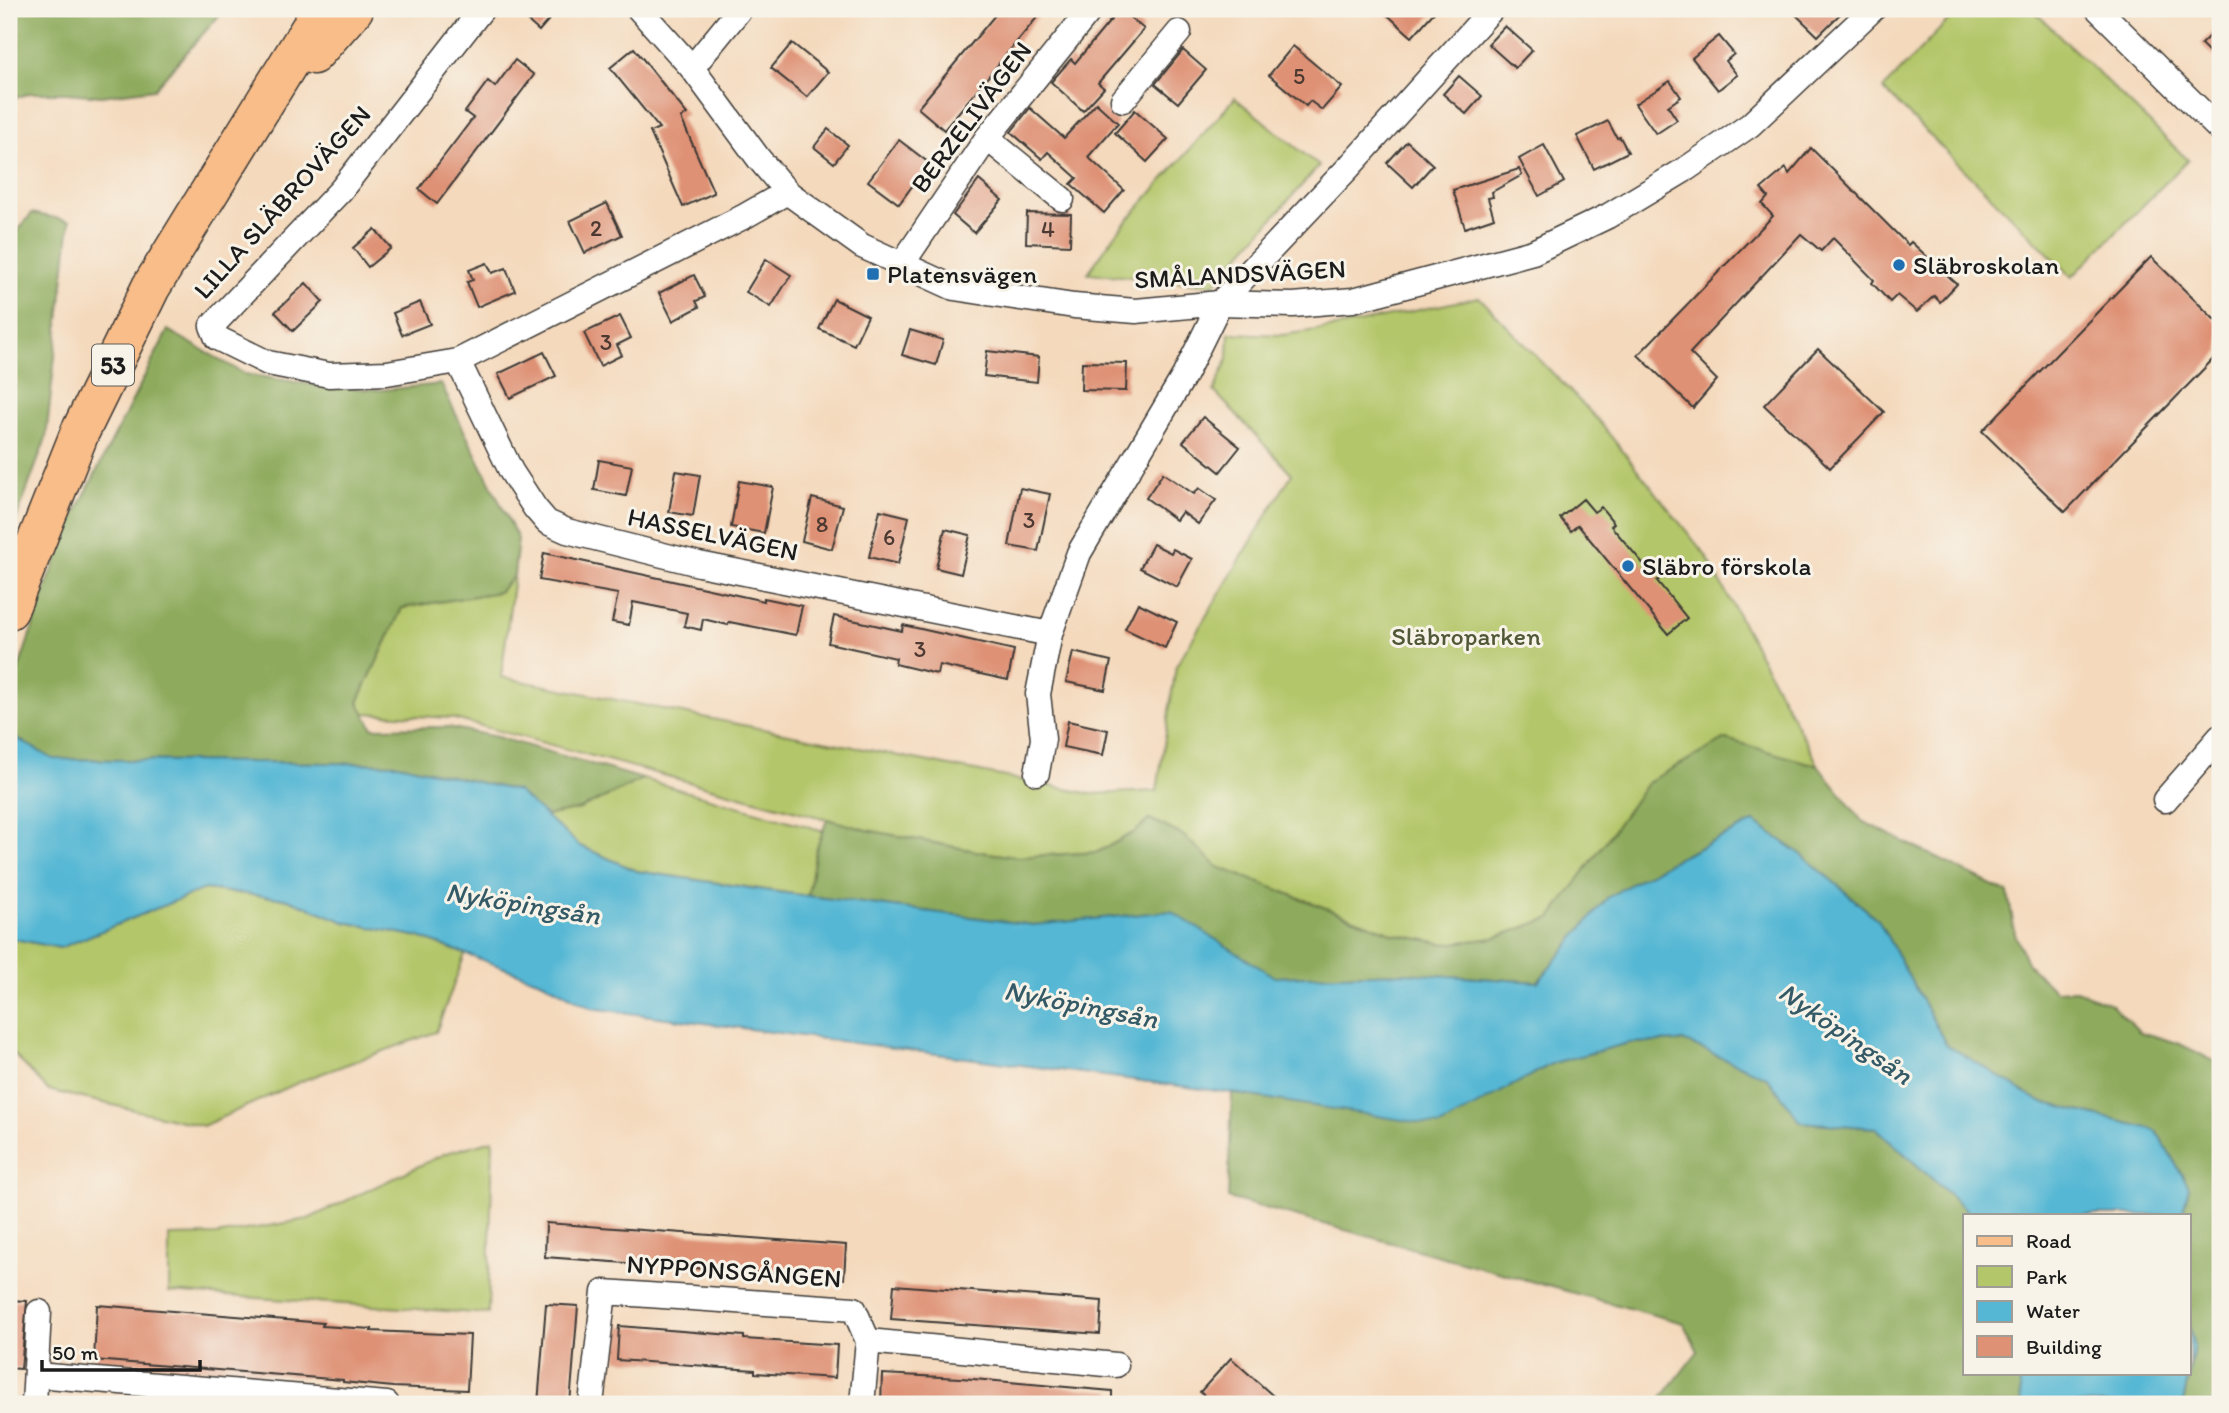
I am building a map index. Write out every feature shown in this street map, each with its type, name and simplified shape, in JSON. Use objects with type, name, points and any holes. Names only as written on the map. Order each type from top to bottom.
[{"type":"main road","name":"53","points":[[9,610],[80,432],[151,287],[322,9]]},
{"type":"main road","name":"53","points":[[245,133],[354,9]]},
{"type":"street","name":"LILLA SLÄBROVÄGEN","points":[[458,361],[387,373],[329,375],[268,363],[216,338],[212,326],[341,190],[482,9]]},
{"type":"street","name":"SMÅLANDSVÄGEN","points":[[639,9],[692,68],[759,159],[787,192],[862,246],[954,288],[1074,306],[1136,310],[1220,303],[1293,305],[1353,300],[1533,252],[1608,216],[1686,169],[1750,125],[1873,9]]},
{"type":"street","points":[[692,68],[740,9]]},
{"type":"street","name":"BERZELIVÄGEN","points":[[902,264],[987,138],[1091,9]]},
{"type":"street","points":[[1037,773],[1043,739],[1038,694],[1050,634],[1079,553],[1184,376],[1220,303],[1349,167],[1492,9]]},
{"type":"street","points":[[2098,9],[2220,130]]},
{"type":"street","points":[[1123,100],[1179,32]]},
{"type":"street","points":[[987,138],[1062,199]]},
{"type":"street","points":[[458,361],[745,216],[787,192]]},
{"type":"street","name":"HASSELVÄGEN","points":[[458,361],[512,471],[547,522],[567,531],[699,564],[1050,634]]},
{"type":"street","points":[[2165,800],[2220,737]]},
{"type":"street","name":"NYPPONSGÅNGEN","points":[[591,1404],[604,1292],[854,1308],[868,1341]]},
{"type":"street","points":[[34,1404],[39,1312]]},
{"type":"street","points":[[862,1404],[868,1341],[1116,1365]]},
{"type":"street","points":[[36,1375],[283,1400],[387,1404]]},
{"type":"green space","points":[[9,9],[225,9],[154,89],[101,96],[31,93],[9,100]]},
{"type":"green space","points":[[1959,9],[2032,9],[2188,160],[2072,277],[1883,89]]},
{"type":"green space","points":[[1235,98],[1319,166],[1213,285],[1088,273],[1117,232]]},
{"type":"green space","points":[[32,213],[70,221],[46,438],[9,539],[9,241]]},
{"type":"green space","name":"Släbroparken","points":[[1479,297],[1597,419],[1707,557],[1819,766],[1726,740],[1648,782],[1551,918],[1494,938],[1446,944],[1394,934],[1218,867],[1184,836],[1150,819],[1135,832],[1098,852],[1017,857],[981,852],[867,830],[451,718],[364,713],[358,702],[402,608],[498,592],[514,576],[501,677],[1091,794],[1157,791],[1176,666],[1292,474],[1214,391],[1228,358],[1229,333],[1283,335],[1343,326]]},
{"type":"green space","points":[[168,330],[245,374],[328,387],[381,390],[441,384],[518,539],[514,576],[499,592],[402,608],[358,702],[373,728],[448,727],[497,737],[643,779],[580,809],[545,816],[517,791],[398,764],[53,759],[9,734],[9,698],[47,584],[74,516]]},
{"type":"green space","points":[[1726,739],[1819,766],[1862,821],[2008,893],[2015,934],[2027,963],[2055,991],[2076,990],[2111,1004],[2140,1032],[2178,1043],[2220,1064],[2220,1404],[2183,1404],[2194,1346],[2190,1331],[2190,1214],[2182,1214],[2189,1187],[2156,1130],[2041,1102],[1946,1044],[1878,920],[1801,854],[1754,822],[1672,861],[1608,897],[1538,982],[1404,973],[1275,977],[1033,925],[808,896],[816,850],[827,819],[867,830],[1017,857],[1098,852],[1135,832],[1150,819],[1184,836],[1218,867],[1394,934],[1446,944],[1494,938],[1551,918],[1648,782]]},
{"type":"green space","points":[[643,779],[824,831],[816,850],[808,896],[637,871],[580,846],[545,816],[580,809]]},
{"type":"green space","points":[[204,889],[288,899],[345,922],[419,937],[465,954],[436,1032],[304,1080],[203,1126],[48,1090],[9,1049],[9,938],[60,948]]},
{"type":"green space","points":[[1684,1041],[1767,1077],[1801,1122],[1876,1128],[1971,1214],[1963,1214],[1963,1374],[2019,1374],[2021,1404],[1657,1404],[1698,1351],[1683,1323],[1228,1198],[1232,1093],[1440,1125],[1553,1063],[1629,1043]]},
{"type":"green space","points":[[493,1140],[488,1314],[169,1292],[169,1236],[216,1235],[308,1219],[446,1153]]},
{"type":"water","name":"Nyköpingsån","points":[[9,734],[53,759],[398,764],[517,791],[580,846],[637,871],[1033,925],[1171,911],[1275,977],[1404,973],[1538,982],[1608,897],[1672,861],[1754,822],[1801,854],[1878,920],[1946,1044],[2041,1102],[2156,1130],[2189,1187],[2182,1214],[1971,1214],[1876,1128],[1801,1122],[1767,1077],[1683,1041],[1629,1043],[1553,1063],[1440,1126],[1232,1093],[591,1008],[543,982],[419,937],[345,922],[288,899],[204,889],[60,948],[9,938]]},
{"type":"water","points":[[2190,1331],[2194,1346],[2190,1367]]},
{"type":"water","points":[[2019,1374],[2189,1374],[2183,1404],[2021,1404]]},
{"type":"building","points":[[514,9],[558,9],[539,31]]},
{"type":"building","points":[[1000,9],[1044,9],[944,130],[918,108]]},
{"type":"building","points":[[1120,9],[1144,29],[1098,83],[1104,88],[1083,111],[1051,82],[1071,59],[1075,63]]},
{"type":"building","points":[[1381,9],[1437,9],[1412,37]]},
{"type":"building","points":[[1790,9],[1845,9],[1818,36]]},
{"type":"building","points":[[2220,25],[2220,63],[2201,44]]},
{"type":"building","points":[[1505,26],[1532,50],[1515,68],[1488,44]]},
{"type":"building","points":[[1719,36],[1734,54],[1726,61],[1737,75],[1718,90],[1692,58]]},
{"type":"building","points":[[792,43],[828,72],[807,97],[771,68]]},
{"type":"building","points":[[1293,46],[1342,87],[1322,110],[1310,101],[1306,106],[1269,75]]},
{"type":"building","points":[[634,48],[687,114],[681,118],[714,193],[683,207],[650,132],[659,128],[610,68]]},
{"type":"building","points":[[1183,50],[1206,70],[1178,103],[1155,84]]},
{"type":"building","points":[[515,60],[534,75],[437,204],[419,189],[473,118],[465,112],[488,81],[495,87]]},
{"type":"building","points":[[1459,76],[1482,96],[1466,114],[1443,94]]},
{"type":"building","points":[[1670,81],[1681,97],[1668,106],[1677,120],[1656,134],[1635,104]]},
{"type":"building","points":[[1096,103],[1118,123],[1088,157],[1124,190],[1104,213],[1071,184],[1077,178],[1048,152],[1042,159],[1011,132],[1030,108],[1064,138]]},
{"type":"building","points":[[1135,110],[1168,139],[1147,162],[1115,133]]},
{"type":"building","points":[[1608,121],[1628,152],[1594,169],[1577,136]]},
{"type":"building","points":[[828,129],[848,145],[834,163],[814,147]]},
{"type":"building","points":[[899,140],[929,163],[899,204],[868,181]]},
{"type":"building","points":[[1407,141],[1433,165],[1413,187],[1387,163]]},
{"type":"building","points":[[1544,145],[1564,182],[1539,196],[1519,159]]},
{"type":"building","name":"Släbroskolan","points":[[1811,148],[1908,245],[1911,242],[1957,284],[1940,302],[1934,296],[1917,312],[1897,295],[1890,302],[1872,283],[1874,280],[1833,238],[1821,251],[1801,234],[1690,353],[1717,380],[1693,408],[1638,355],[1773,216],[1762,204],[1768,197],[1761,189],[1786,168],[1789,174]]},
{"type":"building","points":[[1519,169],[1522,175],[1492,192],[1493,197],[1488,198],[1494,218],[1465,228],[1453,190]]},
{"type":"building","points":[[979,180],[1002,200],[974,233],[953,215]]},
{"type":"building","points":[[607,203],[622,235],[585,253],[570,221]]},
{"type":"building","points":[[1027,213],[1071,214],[1070,245],[1026,243]]},
{"type":"building","points":[[375,229],[391,248],[368,267],[353,248]]},
{"type":"building","points":[[2151,257],[2220,325],[2220,352],[2065,512],[1982,431]]},
{"type":"building","points":[[766,259],[791,275],[771,307],[746,292]]},
{"type":"building","points":[[487,263],[492,273],[506,268],[515,291],[477,307],[467,282],[473,280],[469,270]]},
{"type":"building","points":[[694,275],[705,297],[696,301],[699,307],[673,321],[659,293]]},
{"type":"building","points":[[306,283],[323,302],[293,331],[275,312]]},
{"type":"building","points":[[834,299],[868,316],[854,345],[819,329]]},
{"type":"building","points":[[420,302],[430,324],[402,335],[393,313]]},
{"type":"building","points":[[620,316],[631,338],[617,345],[622,355],[600,366],[584,333]]},
{"type":"building","points":[[910,330],[943,340],[936,365],[902,355]]},
{"type":"building","points":[[1818,349],[1884,412],[1830,468],[1764,405]]},
{"type":"building","points":[[987,351],[1039,357],[1037,382],[984,376]]},
{"type":"building","points":[[544,352],[556,376],[510,398],[498,374]]},
{"type":"building","points":[[1082,362],[1127,363],[1126,391],[1081,390]]},
{"type":"building","points":[[1203,417],[1240,447],[1220,472],[1183,442]]},
{"type":"building","points":[[599,460],[632,466],[626,496],[594,490]]},
{"type":"building","points":[[676,471],[700,475],[693,516],[669,512]]},
{"type":"building","points":[[1163,473],[1194,494],[1199,488],[1216,500],[1198,524],[1182,512],[1176,520],[1146,498]]},
{"type":"building","points":[[739,481],[773,487],[764,533],[731,527]]},
{"type":"building","points":[[1020,488],[1050,494],[1038,551],[1009,546]]},
{"type":"building","points":[[812,498],[843,506],[832,549],[802,541]]},
{"type":"building","name":"Släbro förskola","points":[[1583,499],[1594,512],[1601,507],[1614,523],[1611,526],[1646,567],[1649,565],[1661,578],[1657,581],[1687,618],[1668,634],[1578,525],[1571,531],[1560,518]]},
{"type":"building","points":[[880,510],[909,517],[898,564],[869,557]]},
{"type":"building","points":[[945,529],[970,535],[961,574],[936,568]]},
{"type":"building","points":[[1153,544],[1171,553],[1173,549],[1192,559],[1177,587],[1140,568]]},
{"type":"building","points":[[544,553],[764,601],[764,598],[802,606],[796,635],[703,619],[701,630],[684,626],[687,613],[633,602],[629,625],[612,622],[618,594],[539,580]]},
{"type":"building","points":[[1138,603],[1177,622],[1165,648],[1125,629]]},
{"type":"building","points":[[834,616],[902,631],[903,625],[1014,650],[1008,680],[939,665],[937,674],[895,664],[896,658],[828,643]]},
{"type":"building","points":[[1073,652],[1111,661],[1105,690],[1066,682]]},
{"type":"building","points":[[1068,721],[1108,730],[1103,755],[1063,747]]},
{"type":"building","points":[[546,1223],[846,1245],[844,1279],[545,1257]]},
{"type":"building","points":[[894,1285],[1102,1301],[1100,1334],[891,1319]]},
{"type":"building","points":[[9,1300],[27,1301],[21,1369],[9,1368]]},
{"type":"building","points":[[546,1304],[578,1306],[570,1404],[538,1404]]},
{"type":"building","points":[[97,1305],[323,1323],[322,1326],[372,1329],[371,1331],[470,1335],[467,1390],[393,1387],[343,1380],[94,1360]]},
{"type":"building","points":[[619,1326],[837,1345],[835,1378],[617,1360]]},
{"type":"building","points":[[1231,1358],[1282,1404],[1214,1404],[1200,1392]]},
{"type":"building","points":[[882,1374],[1112,1391],[1112,1404],[881,1404]]},
{"type":"place","name":"Släbroskolan","points":[[1899,265]]},
{"type":"place","name":"Platensvägen","points":[[873,274]]},
{"type":"place","name":"Släbro förskola","points":[[1628,566]]}]
